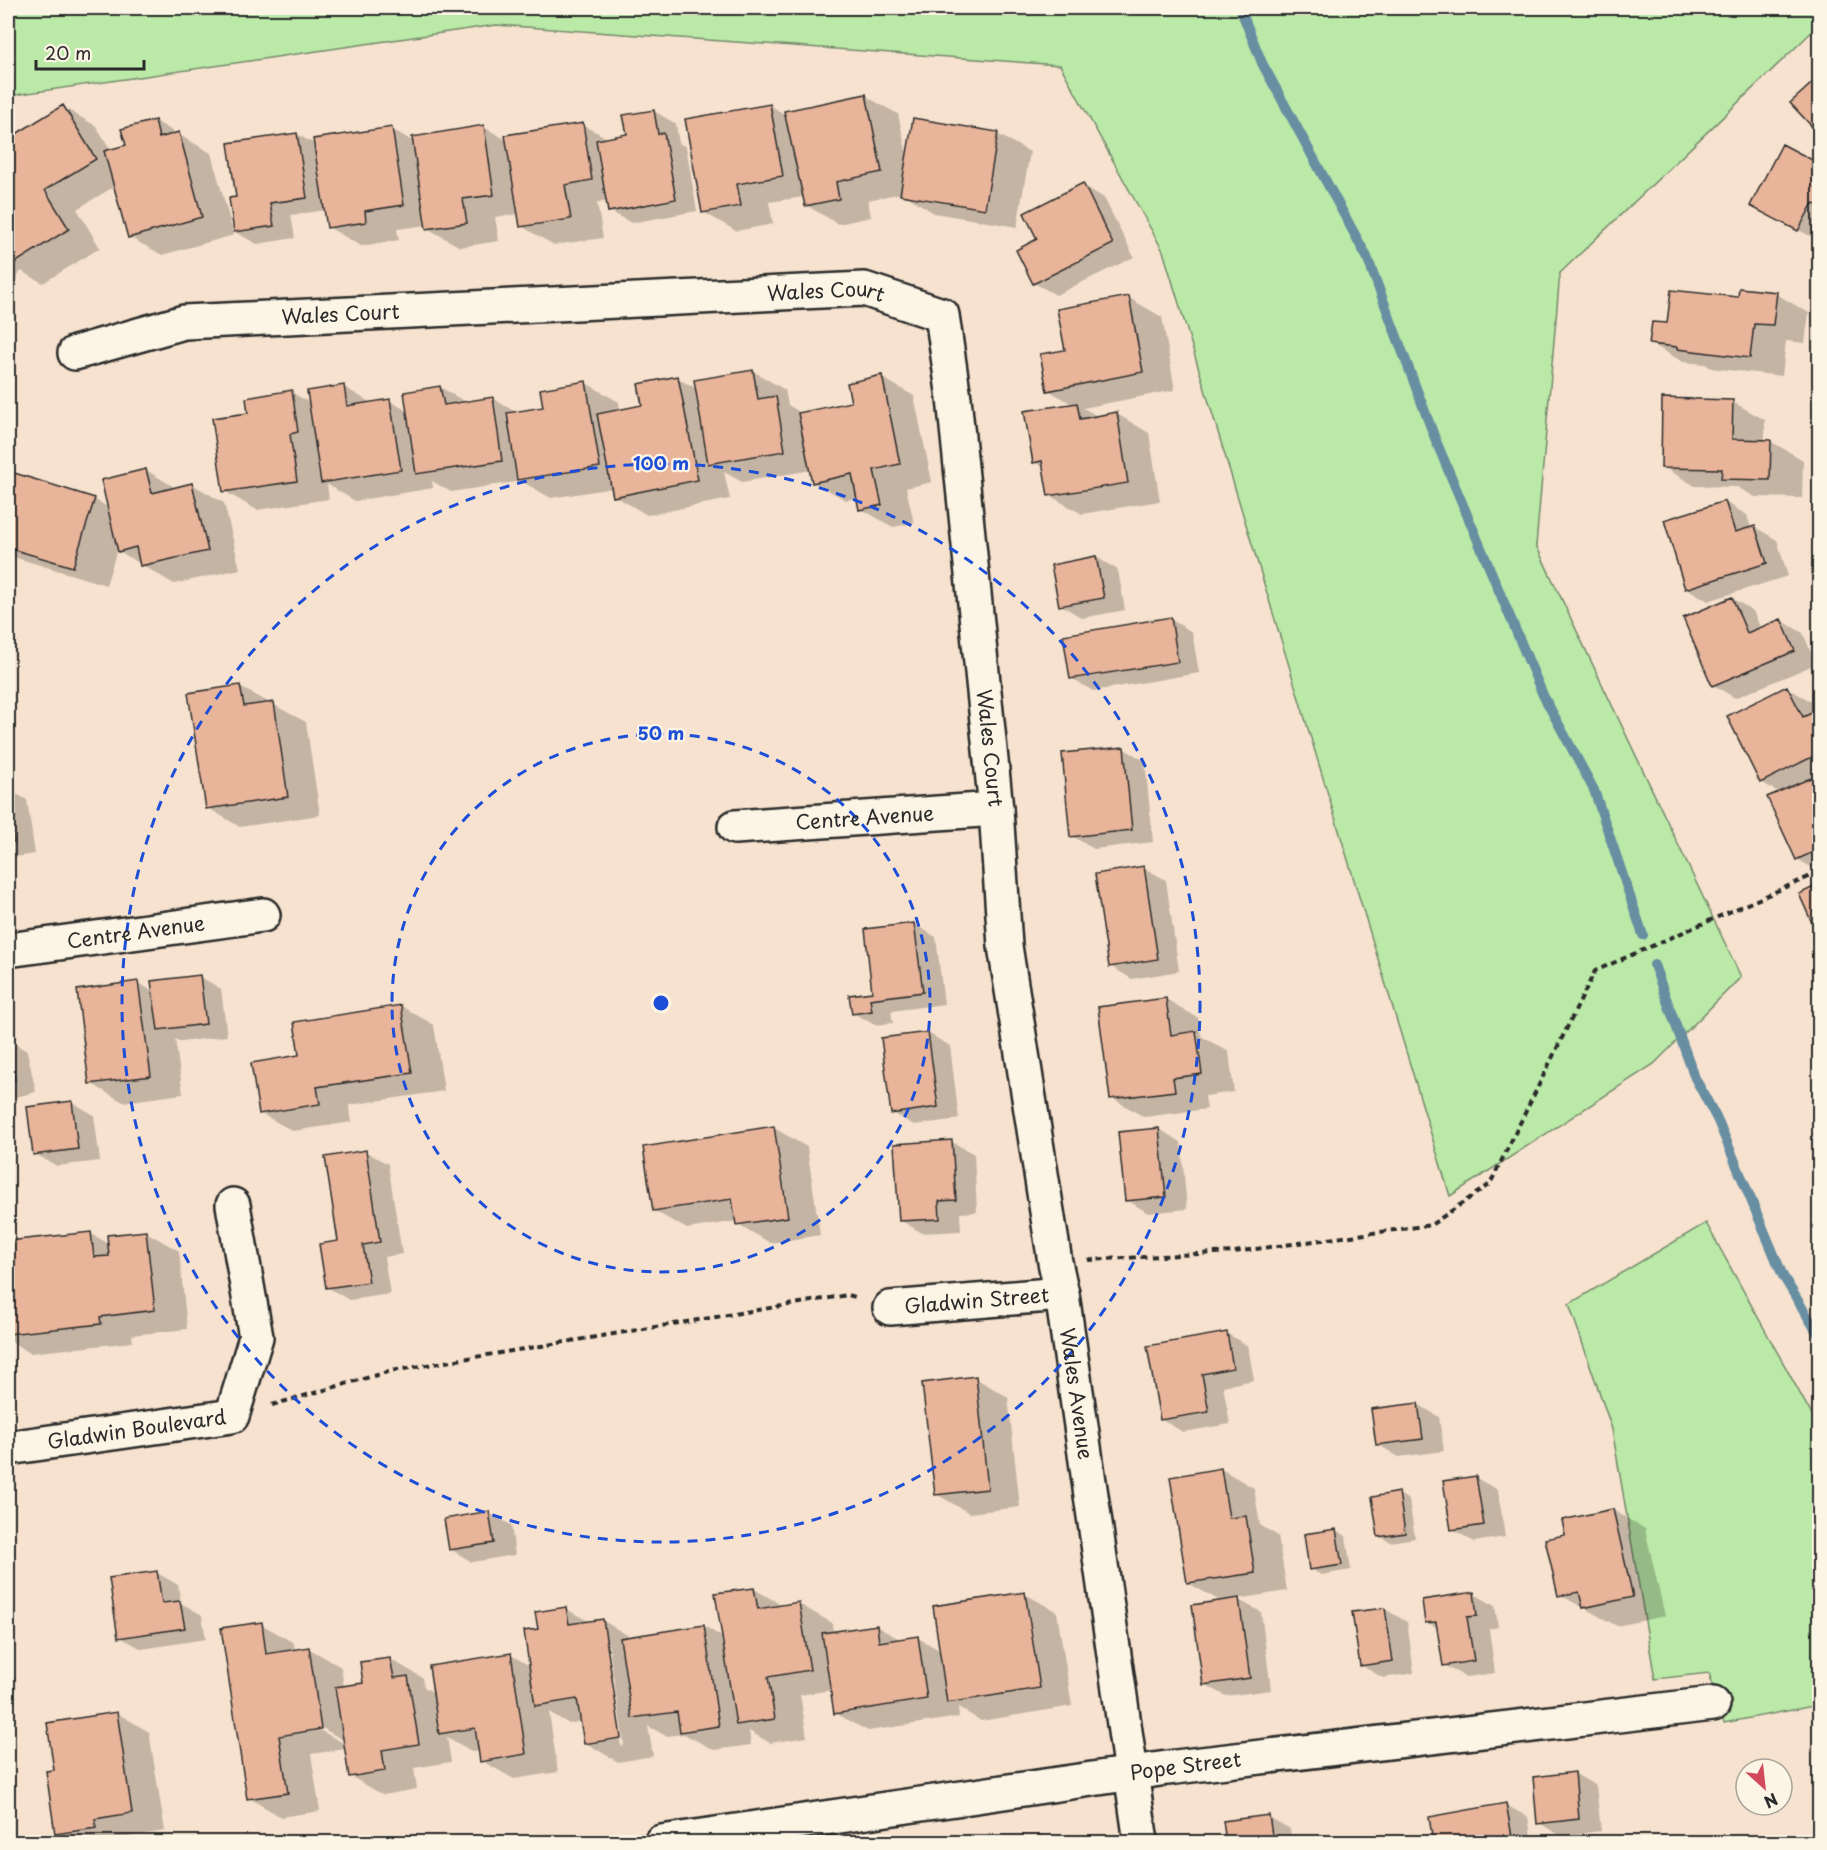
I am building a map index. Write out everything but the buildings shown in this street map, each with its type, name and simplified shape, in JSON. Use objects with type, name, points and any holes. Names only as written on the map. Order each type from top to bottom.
[{"type":"street","name":"Wales Court","points":[[75,353],[184,322],[864,289],[942,315],[954,398],[996,809],[1005,946]]},
{"type":"street","name":"Centre Avenue","points":[[735,827],[996,809]]},
{"type":"street","name":"Centre Avenue","points":[[8,950],[263,915]]},
{"type":"street","name":"Wales Avenue","points":[[1005,946],[1062,1294],[1141,1842]]},
{"type":"street","name":"Gladwin Boulevard","points":[[8,1448],[232,1416],[256,1337],[233,1205]]},
{"type":"street","name":"Gladwin Street","points":[[890,1308],[1062,1294]]},
{"type":"street","name":"Pope Street","points":[[660,1842],[1179,1767],[1713,1704]]},
{"type":"path","points":[[1055,1262],[1234,1252],[1431,1225],[1490,1184],[1595,971],[1820,872]]},
{"type":"path","points":[[232,1416],[391,1371],[848,1295],[890,1308]]},
{"type":"green space","points":[[8,8],[1819,8],[1819,25],[1560,273],[1536,545],[1741,977],[1654,1064],[1450,1196],[1163,251],[1060,65],[496,25],[8,96]]},
{"type":"green space","points":[[1706,1223],[1819,1428],[1819,1705],[1724,1723],[1709,1673],[1655,1679],[1612,1429],[1569,1304]]},
{"type":"waterway","points":[[1240,8],[1262,63],[1367,257],[1436,441],[1543,695],[1594,790],[1643,935]]},
{"type":"waterway","points":[[1654,965],[1695,1078],[1718,1121],[1783,1276],[1820,1337]]}]
